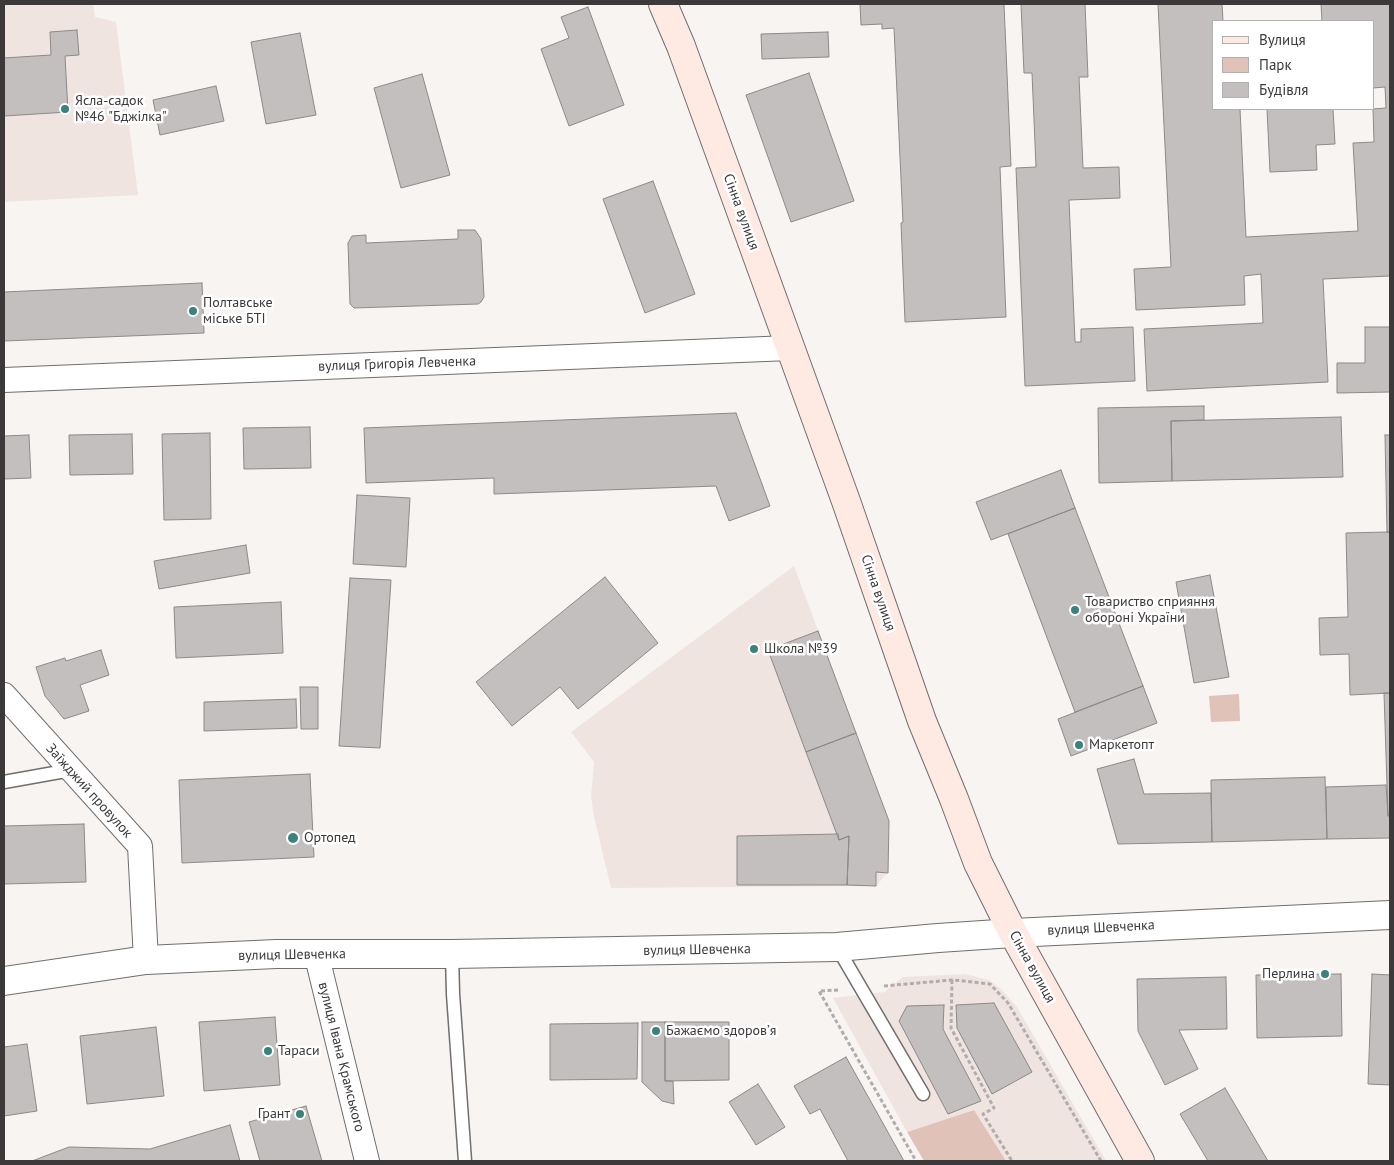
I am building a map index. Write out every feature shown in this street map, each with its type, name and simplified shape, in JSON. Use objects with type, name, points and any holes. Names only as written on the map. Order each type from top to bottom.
[{"type":"main road","name":"Сінна вулиця","points":[[663,4],[688,65],[846,504],[922,722],[978,863],[1013,933],[1140,1161]]},
{"type":"street","name":"вулиця Григорія Левченка","points":[[4,380],[790,348]]},
{"type":"street","name":"Заїжджий провулок","points":[[4,695],[140,846],[146,960]]},
{"type":"street","name":"вулиця Шевченка","points":[[4,980],[146,960],[276,954],[452,954],[837,947],[1013,933],[1390,915]]},
{"type":"street","name":"вулиця Івана Крамського","points":[[316,954],[367,1161]]},
{"type":"lane","points":[[4,782],[71,770]]},
{"type":"lane","points":[[837,947],[923,1094]]},
{"type":"lane","points":[[452,954],[453,994],[465,1161]]},
{"type":"path","points":[[952,980],[951,1028],[994,1108],[983,1114],[1012,1161]]},
{"type":"path","points":[[916,1161],[819,991],[952,980],[990,984],[1008,1003],[1101,1161]]},
{"type":"shaded area","name":"Ясла-садок №46 \"Бджілка\"","points":[[4,4],[93,4],[95,17],[116,22],[138,195],[4,202]]},
{"type":"shaded area","name":"Школа №39","points":[[794,566],[889,821],[888,872],[876,886],[611,888],[594,817],[591,796],[594,762],[571,732]]},
{"type":"shaded area","points":[[965,974],[989,980],[1000,988],[1017,1007],[1106,1161],[1006,1161],[974,1110],[907,1132],[833,998],[885,992],[903,977]]},
{"type":"green space","points":[[1239,694],[1240,721],[1211,722],[1209,696]]},
{"type":"green space","points":[[974,1110],[1006,1161],[924,1161],[907,1132]]},
{"type":"building","points":[[860,4],[1004,4],[1011,166],[1000,167],[1006,317],[905,322],[901,223],[903,222],[894,28],[882,29],[882,24],[861,25]]},
{"type":"building","points":[[1021,4],[1085,4],[1088,77],[1079,77],[1083,168],[1119,167],[1120,198],[1069,200],[1075,342],[1081,342],[1081,329],[1133,327],[1135,381],[1025,386],[1016,168],[1036,167],[1032,73],[1024,73]]},
{"type":"building","points":[[1158,4],[1222,4],[1223,20],[1212,20],[1212,110],[1240,110],[1246,237],[1358,231],[1353,143],[1374,142],[1373,110],[1386,108],[1385,87],[1374,88],[1374,20],[1322,20],[1321,4],[1390,4],[1390,276],[1323,279],[1328,382],[1147,391],[1144,329],[1263,323],[1261,274],[1244,276],[1245,305],[1136,310],[1134,269],[1171,267]]},
{"type":"building","points":[[588,7],[624,105],[569,126],[541,49],[569,38],[561,17]]},
{"type":"building","points":[[77,30],[79,55],[65,56],[68,112],[4,116],[4,58],[51,55],[50,32]]},
{"type":"building","points":[[828,32],[829,57],[762,59],[761,34]]},
{"type":"building","points":[[300,33],[316,115],[266,124],[251,42]]},
{"type":"building","points":[[809,73],[854,201],[791,222],[746,95]]},
{"type":"building","points":[[422,74],[450,175],[401,188],[374,88]]},
{"type":"building","points":[[216,86],[224,121],[160,135],[153,100]]},
{"type":"building","points":[[1267,110],[1333,110],[1335,144],[1316,145],[1317,170],[1270,172]]},
{"type":"building","points":[[653,181],[695,294],[645,313],[603,199]]},
{"type":"building","points":[[458,230],[475,230],[481,239],[484,297],[481,302],[478,304],[354,308],[350,304],[348,243],[352,236],[366,235],[366,243],[458,239]]},
{"type":"building","points":[[202,283],[204,333],[4,341],[4,292]]},
{"type":"building","points":[[1365,327],[1390,327],[1390,392],[1337,393],[1337,363],[1365,363]]},
{"type":"building","points":[[1204,406],[1204,420],[1171,421],[1172,481],[1099,483],[1098,408]]},
{"type":"building","points":[[736,413],[770,506],[729,521],[716,486],[494,494],[494,478],[366,483],[364,428]]},
{"type":"building","points":[[1341,417],[1343,477],[1172,481],[1171,421]]},
{"type":"building","points":[[310,427],[311,468],[244,469],[243,428]]},
{"type":"building","points":[[210,433],[211,519],[164,520],[162,434]]},
{"type":"building","points":[[132,434],[133,474],[70,475],[69,435]]},
{"type":"building","points":[[29,435],[31,478],[4,479],[4,436]]},
{"type":"building","points":[[1385,435],[1390,435],[1390,532],[1387,532]]},
{"type":"building","points":[[1061,470],[1075,508],[991,540],[976,502]]},
{"type":"building","points":[[357,495],[410,498],[406,567],[353,564]]},
{"type":"building","name":"Товариство сприяння обороні України","points":[[1075,508],[1143,686],[1075,712],[1008,534]]},
{"type":"building","points":[[1390,532],[1390,693],[1350,695],[1349,654],[1320,655],[1319,618],[1348,617],[1346,533]]},
{"type":"building","points":[[246,545],[250,573],[159,589],[154,561]]},
{"type":"building","points":[[1210,575],[1229,677],[1194,683],[1176,582]]},
{"type":"building","points":[[605,577],[658,643],[578,709],[560,687],[512,726],[476,682]]},
{"type":"building","points":[[350,578],[391,580],[380,748],[339,746]]},
{"type":"building","points":[[281,602],[283,653],[176,658],[174,607]]},
{"type":"building","points":[[818,631],[856,733],[806,752],[768,650]]},
{"type":"building","points":[[101,650],[109,675],[80,685],[89,711],[64,719],[45,696],[36,667],[65,658],[66,661]]},
{"type":"building","points":[[1143,686],[1157,723],[1071,756],[1058,719]]},
{"type":"building","points":[[300,687],[318,687],[318,729],[301,729]]},
{"type":"building","points":[[1384,693],[1390,693],[1390,816],[1388,816]]},
{"type":"building","points":[[296,699],[297,728],[204,731],[204,702]]},
{"type":"building","points":[[856,733],[889,821],[888,873],[876,872],[876,886],[847,885],[849,836],[839,840],[806,752]]},
{"type":"building","points":[[1134,759],[1144,794],[1211,793],[1212,842],[1118,844],[1097,769]]},
{"type":"building","points":[[310,774],[314,857],[182,863],[179,780]]},
{"type":"building","points":[[1325,777],[1327,839],[1212,842],[1211,780]]},
{"type":"building","points":[[1386,785],[1388,816],[1390,816],[1390,838],[1327,839],[1326,787]]},
{"type":"building","points":[[84,824],[86,882],[4,884],[4,826]]},
{"type":"building","points":[[838,834],[839,840],[849,836],[847,885],[737,885],[737,836]]},
{"type":"building","points":[[1341,974],[1342,1036],[1257,1038],[1256,975]]},
{"type":"building","points":[[1372,974],[1390,975],[1390,1085],[1368,1084]]},
{"type":"building","points":[[1226,977],[1227,1029],[1179,1030],[1198,1069],[1165,1085],[1138,1031],[1137,979]]},
{"type":"building","points":[[994,1003],[1032,1072],[992,1094],[957,1028],[956,1005]]},
{"type":"building","points":[[944,1005],[943,1029],[981,1101],[948,1114],[899,1021],[907,1006]]},
{"type":"building","points":[[275,1017],[280,1085],[204,1091],[199,1022]]},
{"type":"building","points":[[642,1022],[665,1022],[665,1081],[673,1081],[674,1104],[662,1101],[642,1082]]},
{"type":"building","points":[[665,1022],[729,1022],[729,1080],[665,1081]]},
{"type":"building","points":[[638,1023],[637,1079],[550,1080],[550,1024]]},
{"type":"building","points":[[156,1027],[164,1096],[87,1104],[80,1036]]},
{"type":"building","points":[[27,1044],[37,1111],[4,1116],[4,1047]]},
{"type":"building","points":[[846,1057],[904,1161],[848,1161],[820,1109],[810,1114],[794,1086]]},
{"type":"building","points":[[758,1084],[785,1127],[756,1145],[729,1102]]},
{"type":"building","points":[[1225,1088],[1268,1161],[1208,1161],[1180,1114]]},
{"type":"building","points":[[306,1106],[322,1161],[260,1161],[249,1122]]},
{"type":"building","points":[[230,1125],[240,1161],[32,1161],[69,1147],[150,1149]]},
{"type":"place","name":"Ясла-садок №46 \"Бджілка\"","points":[[65,109]]},
{"type":"place","name":"Полтавське міське БТІ","points":[[193,311]]},
{"type":"place","name":"Товариство сприяння обороні України","points":[[1075,610]]},
{"type":"place","name":"Школа №39","points":[[754,649]]},
{"type":"place","name":"Маркетопт","points":[[1079,745]]},
{"type":"place","name":"Ортопед","points":[[293,838]]},
{"type":"place","name":"Перлина","points":[[1325,974]]},
{"type":"place","name":"Бажаємо здоровʼя","points":[[656,1031]]},
{"type":"place","name":"Тараси","points":[[268,1051]]},
{"type":"place","name":"Грант","points":[[300,1114]]}]
